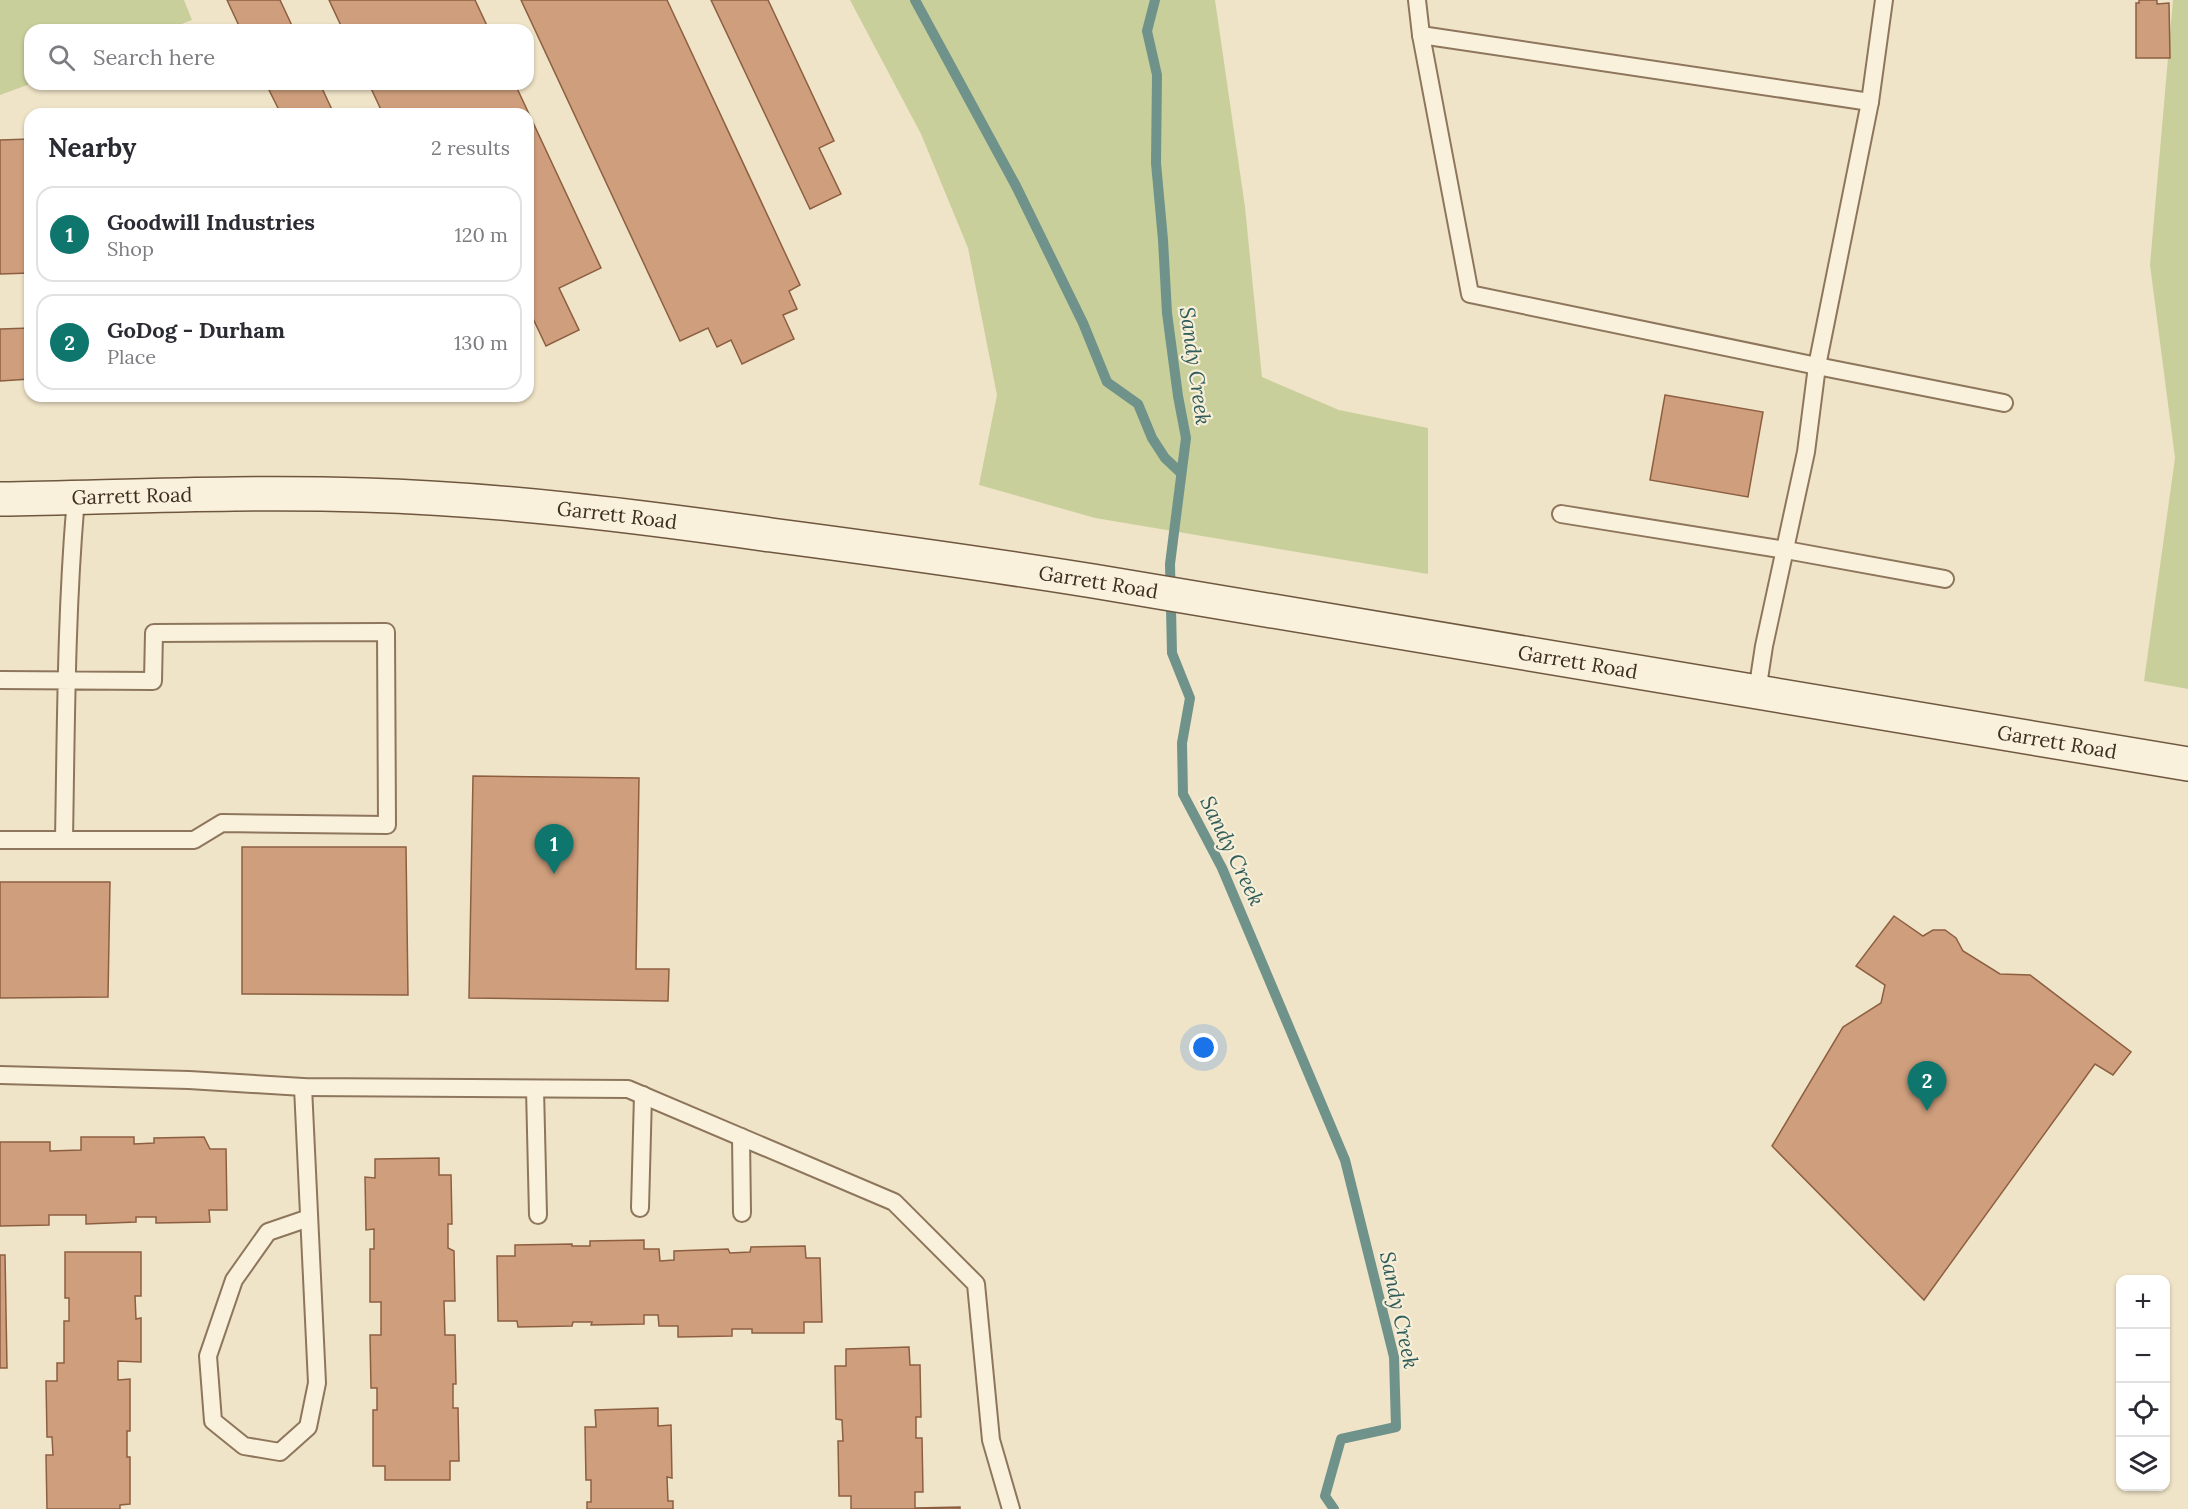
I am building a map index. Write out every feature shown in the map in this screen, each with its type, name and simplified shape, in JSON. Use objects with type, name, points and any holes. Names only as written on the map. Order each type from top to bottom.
[{"type":"street","name":"Garrett Road","points":[[0,499],[249,494],[363,495],[526,506],[692,524],[1093,581],[2188,765]]},
{"type":"lane","points":[[1417,0],[1421,35],[1470,294],[2004,403]]},
{"type":"lane","points":[[1757,692],[1764,646],[1806,452],[1817,366],[1870,102],[1884,0]]},
{"type":"lane","points":[[1421,35],[1870,102]]},
{"type":"lane","points":[[64,840],[71,551],[76,498]]},
{"type":"lane","points":[[1560,514],[1786,550],[1945,579]]},
{"type":"lane","points":[[0,680],[153,681],[154,633],[386,632],[387,825],[222,823],[194,840],[0,840]]},
{"type":"lane","points":[[0,1075],[189,1080],[303,1087],[628,1089],[894,1202],[976,1284],[991,1440],[1011,1509]]},
{"type":"lane","points":[[303,1087],[317,1383],[308,1427],[280,1452],[244,1446],[213,1421],[208,1356],[234,1280],[268,1232],[309,1218]]},
{"type":"lane","points":[[535,1089],[538,1215]]},
{"type":"lane","points":[[640,1208],[643,1095]]},
{"type":"lane","points":[[741,1137],[742,1213]]},
{"type":"green space","points":[[0,0],[184,0],[192,20],[182,24],[24,24],[24,86],[0,95]]},
{"type":"green space","points":[[850,0],[1215,0],[1245,207],[1262,377],[1339,410],[1428,428],[1428,574],[1095,518],[979,485],[997,395],[968,248],[921,134]]},
{"type":"green space","points":[[2173,0],[2188,0],[2188,689],[2144,681],[2175,458],[2150,265]]},
{"type":"building","points":[[227,0],[280,0],[291,24],[238,24]]},
{"type":"building","points":[[329,0],[475,0],[486,24],[340,24]]},
{"type":"building","points":[[521,0],[667,0],[800,285],[789,291],[797,309],[783,315],[794,339],[742,364],[731,340],[717,347],[708,328],[680,341]]},
{"type":"building","points":[[711,0],[768,0],[834,141],[819,148],[841,194],[810,209]]},
{"type":"building","points":[[2139,0],[2157,0],[2157,4],[2169,3],[2170,58],[2136,58],[2136,3],[2139,3]]},
{"type":"building","points":[[269,90],[323,90],[331,108],[278,108]]},
{"type":"building","points":[[372,90],[518,90],[526,108],[380,108]]},
{"type":"building","points":[[534,125],[601,268],[559,288],[579,330],[546,346],[534,321]]},
{"type":"building","points":[[24,139],[24,273],[0,274],[0,140]]},
{"type":"building","points":[[24,328],[24,379],[0,381],[0,329]]},
{"type":"building","points":[[1665,395],[1763,412],[1748,497],[1650,480]]},
{"type":"building","points":[[473,776],[639,778],[636,969],[669,969],[668,1001],[469,998]]},
{"type":"building","points":[[242,847],[406,847],[408,995],[242,994]]},
{"type":"building","points":[[0,882],[110,882],[108,997],[0,998]]},
{"type":"building","points":[[1894,916],[1923,936],[1933,930],[1945,930],[1956,938],[1963,951],[2000,974],[2030,975],[2131,1052],[2113,1075],[2095,1064],[1924,1300],[1772,1146],[1843,1027],[1881,1003],[1885,985],[1856,966]]},
{"type":"building","points":[[81,1137],[134,1137],[134,1144],[154,1143],[154,1138],[204,1137],[210,1149],[226,1149],[227,1210],[209,1210],[210,1222],[156,1223],[156,1217],[136,1217],[136,1222],[86,1224],[86,1215],[49,1215],[49,1225],[0,1226],[0,1142],[50,1142],[50,1151],[81,1150]]},
{"type":"building","points":[[439,1158],[439,1175],[451,1175],[452,1224],[448,1224],[448,1248],[454,1251],[455,1301],[444,1301],[445,1335],[455,1335],[456,1384],[453,1384],[453,1408],[458,1408],[459,1461],[450,1461],[450,1480],[385,1480],[385,1466],[373,1466],[373,1410],[377,1410],[377,1388],[371,1388],[370,1335],[381,1335],[381,1302],[370,1302],[370,1249],[374,1249],[374,1229],[366,1230],[365,1177],[375,1178],[375,1159]]},
{"type":"building","points":[[644,1240],[644,1249],[659,1249],[660,1261],[674,1260],[674,1251],[728,1249],[730,1253],[750,1252],[751,1247],[805,1246],[806,1258],[820,1258],[822,1322],[804,1322],[804,1333],[752,1333],[752,1329],[732,1329],[732,1336],[678,1337],[678,1326],[659,1326],[658,1315],[644,1315],[644,1324],[591,1325],[592,1322],[573,1322],[572,1326],[518,1327],[517,1321],[498,1321],[497,1256],[515,1256],[515,1245],[590,1246],[590,1241]]},
{"type":"building","points":[[65,1252],[141,1252],[141,1296],[135,1296],[136,1319],[141,1318],[141,1362],[118,1361],[118,1380],[130,1379],[130,1431],[127,1431],[127,1457],[130,1457],[130,1504],[120,1505],[120,1509],[47,1509],[46,1455],[53,1455],[52,1437],[47,1437],[46,1381],[57,1381],[57,1363],[64,1363],[64,1321],[69,1321],[69,1298],[65,1298]]},
{"type":"building","points":[[0,1255],[5,1255],[7,1368],[0,1368]]},
{"type":"building","points":[[909,1347],[910,1365],[920,1365],[921,1417],[916,1417],[916,1438],[922,1438],[923,1492],[915,1492],[915,1508],[960,1507],[960,1509],[851,1509],[851,1496],[839,1496],[838,1441],[843,1441],[842,1420],[836,1419],[835,1366],[846,1366],[846,1349]]},
{"type":"building","points":[[658,1408],[658,1426],[671,1425],[672,1478],[667,1477],[668,1501],[673,1501],[673,1509],[587,1509],[587,1502],[591,1502],[591,1480],[586,1480],[585,1427],[596,1427],[595,1410]]},
{"type":"waterway","points":[[915,0],[1016,186],[1083,323],[1107,382],[1138,404],[1152,438],[1165,458],[1181,473]]},
{"type":"waterway","name":"Sandy Creek","points":[[1155,0],[1147,31],[1157,75],[1156,163],[1167,313],[1186,438],[1170,564],[1172,653],[1190,698],[1182,743],[1183,794],[1222,868],[1345,1160],[1394,1357],[1396,1427],[1341,1439],[1325,1496],[1334,1509]]},
{"type":"place","name":"Goodwill Industries","points":[[554,874]]},
{"type":"place","name":"GoDog - Durham","points":[[1927,1111]]}]
